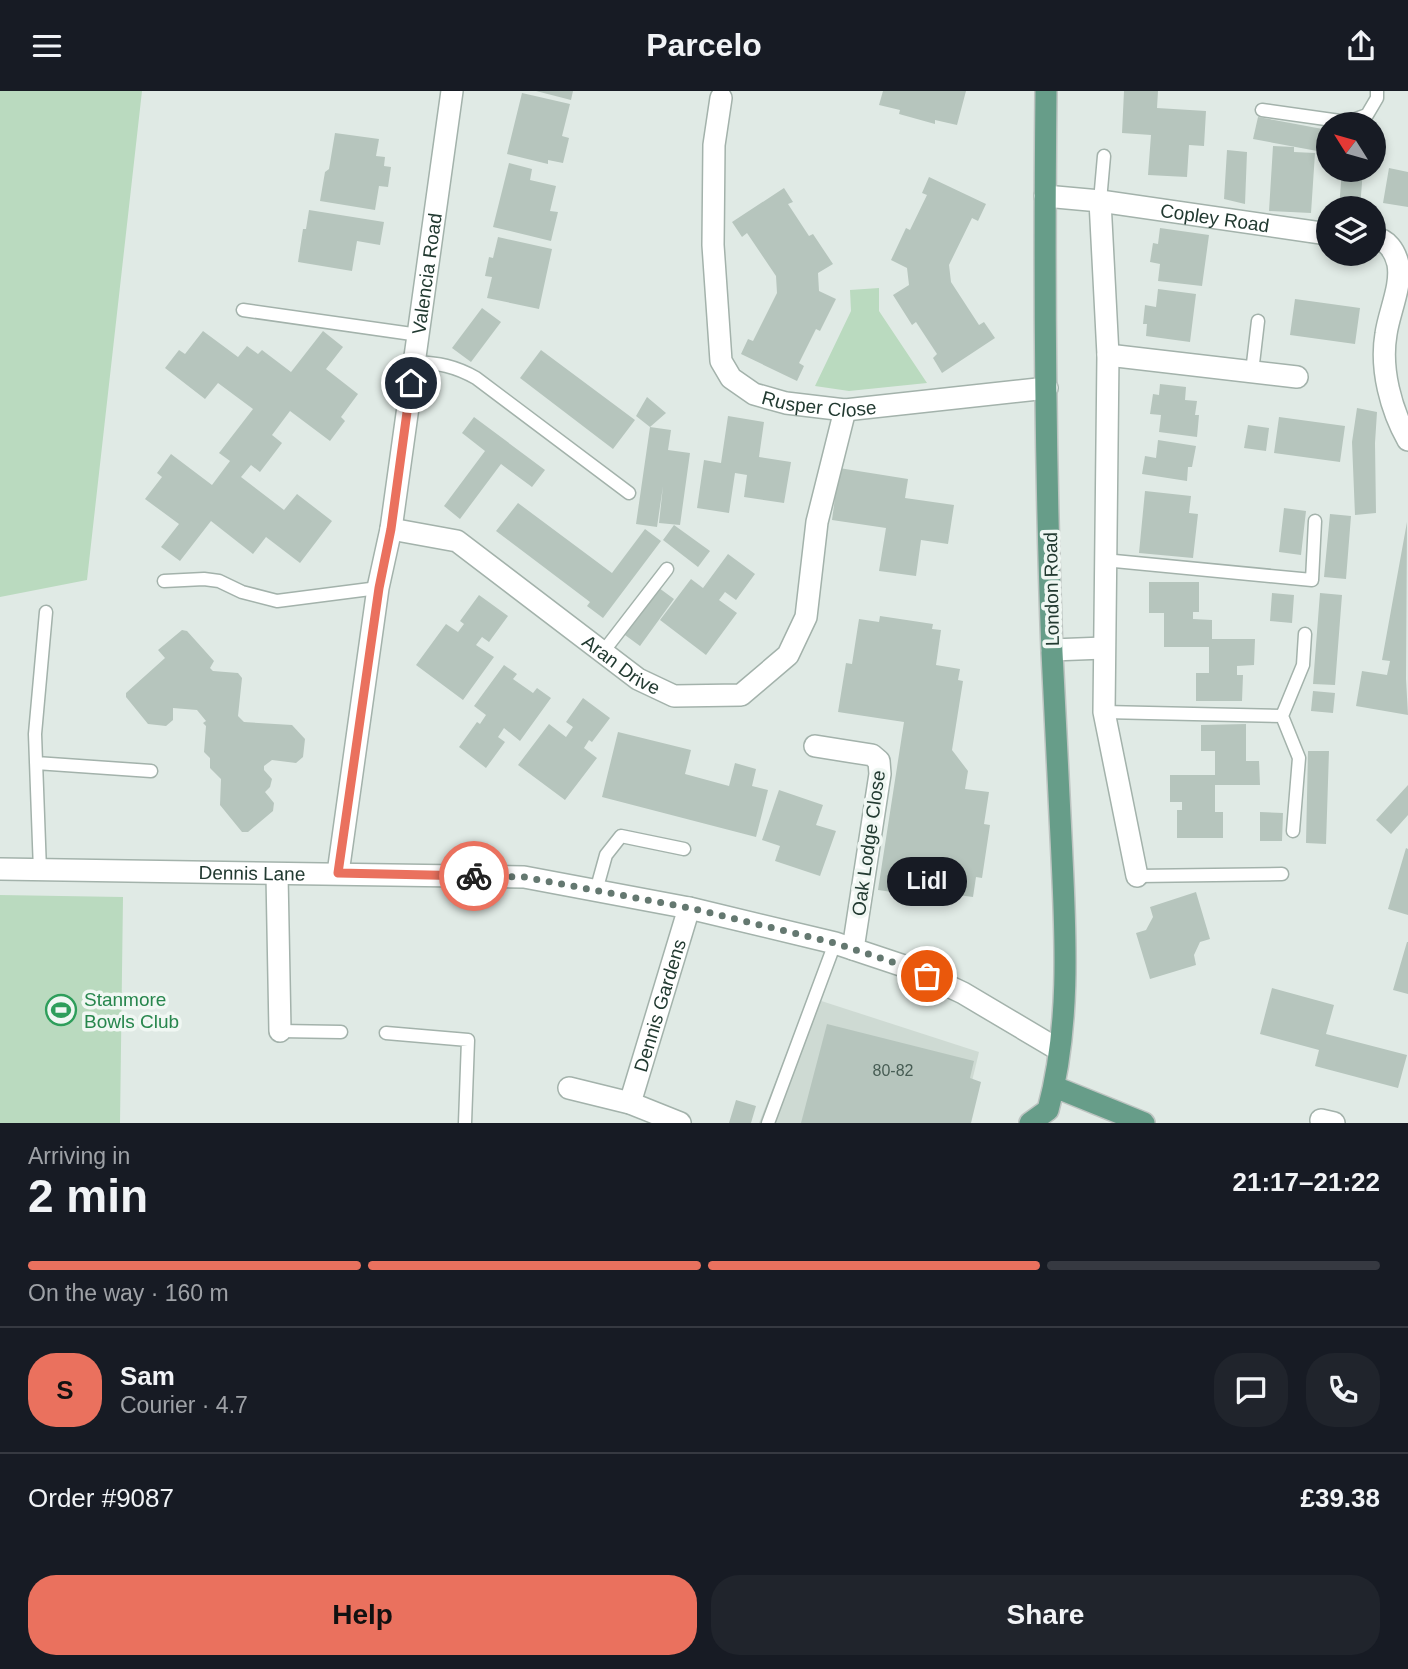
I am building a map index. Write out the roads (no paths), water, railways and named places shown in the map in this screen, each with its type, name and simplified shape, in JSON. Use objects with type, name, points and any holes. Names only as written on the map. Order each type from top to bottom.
[{"type":"main road","name":"London Road","points":[[1046,91],[1047,388],[1052,650],[1066,929],[1064,997],[1054,1117]]},
{"type":"main road","points":[[1055,1087],[1144,1123]]},
{"type":"main road","points":[[1030,1123],[1054,1117]]},
{"type":"street","name":"Valencia Road","points":[[338,873],[379,588],[391,529],[452,91]]},
{"type":"street","name":"Rusper Close","points":[[721,98],[714,145],[713,245],[721,361],[731,378],[754,394],[786,403],[845,410],[1047,388]]},
{"type":"street","name":"Copley Road","points":[[1045,196],[1100,201],[1316,232]]},
{"type":"street","points":[[1100,201],[1108,355],[1104,712],[1137,876]]},
{"type":"street","points":[[1386,243],[1401,252],[1385,337],[1387,380],[1395,411],[1408,440]]},
{"type":"street","points":[[1108,355],[1297,377]]},
{"type":"street","name":"Aran Drive","points":[[391,529],[457,541],[638,679],[674,696],[741,695],[788,655],[806,617],[817,522],[845,410]]},
{"type":"street","points":[[1052,650],[1104,648]]},
{"type":"street","name":"Oak Lodge Close","points":[[815,746],[872,755],[879,761],[880,774],[844,946]]},
{"type":"street","name":"Dennis Lane","points":[[0,869],[524,877],[690,908],[844,946],[910,968],[963,993],[1059,1050]]},
{"type":"street","points":[[277,874],[280,1031]]},
{"type":"street","name":"Dennis Gardens","points":[[630,1103],[690,908]]},
{"type":"street","points":[[569,1088],[630,1103],[680,1123]]},
{"type":"lane","points":[[1262,110],[1347,123],[1367,115],[1377,98],[1377,91]]},
{"type":"lane","points":[[1100,201],[1104,156]]},
{"type":"lane","points":[[243,310],[419,335]]},
{"type":"lane","points":[[1252,372],[1258,321]]},
{"type":"lane","points":[[415,362],[441,363],[460,368],[476,377],[629,493]]},
{"type":"lane","points":[[1104,560],[1312,580],[1315,521]]},
{"type":"lane","points":[[603,652],[667,569]]},
{"type":"lane","points":[[164,581],[219,581],[242,592],[277,601],[379,588]]},
{"type":"lane","points":[[40,871],[35,734],[46,613]]},
{"type":"lane","points":[[1293,831],[1299,758],[1282,716],[1303,665],[1306,633]]},
{"type":"lane","points":[[1104,712],[1282,716]]},
{"type":"lane","points":[[36,763],[151,771]]},
{"type":"lane","points":[[596,891],[606,855],[621,836],[684,849]]},
{"type":"lane","points":[[1137,876],[1282,874]]},
{"type":"lane","points":[[768,1123],[844,946]]},
{"type":"lane","points":[[280,1031],[341,1032]]},
{"type":"lane","points":[[386,1033],[468,1040],[465,1123]]},
{"type":"place","name":"Lidl","points":[[927,976]]},
{"type":"place","name":"Stanmore Bowls Club","points":[[61,1010]]}]
